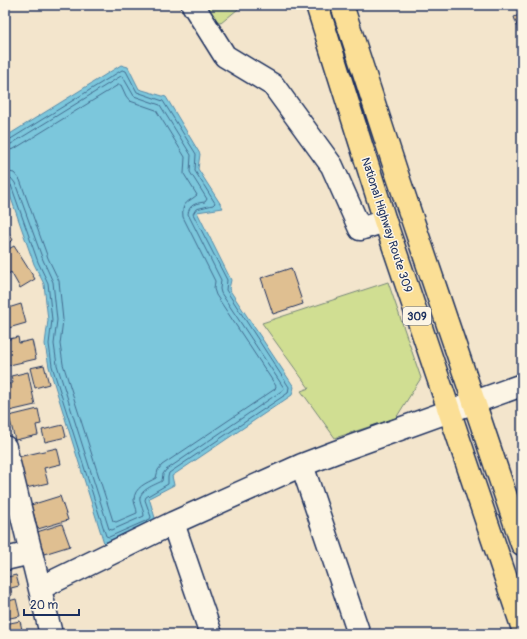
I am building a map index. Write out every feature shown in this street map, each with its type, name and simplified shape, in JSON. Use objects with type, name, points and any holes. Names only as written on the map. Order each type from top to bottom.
[{"type":"highway","name":"National Highway Route 309","points":[[317,5],[385,221],[522,626]]},
{"type":"highway","name":"National Highway Route 309","points":[[342,5],[397,174],[522,544]]},
{"type":"street","points":[[193,5],[225,56],[273,85],[332,166],[360,229],[385,221]]},
{"type":"street","points":[[40,588],[173,523],[302,465],[522,386]]},
{"type":"street","points":[[5,447],[51,634]]},
{"type":"street","points":[[302,465],[359,634]]},
{"type":"street","points":[[173,523],[211,634]]},
{"type":"street","points":[[5,559],[31,553]]},
{"type":"green space","points":[[192,5],[243,5],[221,23]]},
{"type":"green space","points":[[388,282],[421,378],[396,418],[335,438],[301,391],[309,388],[262,323]]},
{"type":"water","points":[[121,65],[128,67],[139,89],[166,97],[200,154],[198,169],[223,208],[197,212],[231,280],[229,289],[294,387],[292,395],[172,476],[174,485],[149,498],[156,521],[104,543],[49,367],[45,344],[48,320],[44,284],[34,264],[5,181],[5,137]]},
{"type":"building","points":[[522,14],[522,40],[514,17]]},
{"type":"building","points":[[5,226],[13,240],[5,245]]},
{"type":"building","points":[[14,246],[35,279],[20,288],[11,272],[7,275],[5,272],[5,251]]},
{"type":"building","points":[[291,268],[303,304],[273,314],[261,278]]},
{"type":"building","points":[[21,304],[26,323],[5,329],[5,309]]},
{"type":"building","points":[[18,337],[19,343],[32,340],[36,359],[5,366],[5,340]]},
{"type":"building","points":[[44,365],[49,384],[35,388],[30,368]]},
{"type":"building","points":[[28,372],[35,405],[5,412],[5,385],[13,383],[11,376]]},
{"type":"building","points":[[38,409],[41,424],[36,425],[38,435],[15,440],[9,416]]},
{"type":"building","points":[[63,425],[66,437],[45,442],[42,430]]},
{"type":"building","points":[[57,448],[61,464],[44,468],[48,483],[26,488],[18,457]]},
{"type":"building","points":[[60,496],[68,520],[38,529],[31,505]]},
{"type":"building","points":[[62,524],[70,546],[44,554],[37,532]]},
{"type":"building","points":[[5,567],[8,577],[16,575],[19,586],[11,588],[12,595],[5,597]]},
{"type":"building","points":[[16,599],[20,616],[5,619],[5,602]]},
{"type":"building","points":[[20,621],[23,634],[5,634],[5,624]]}]
